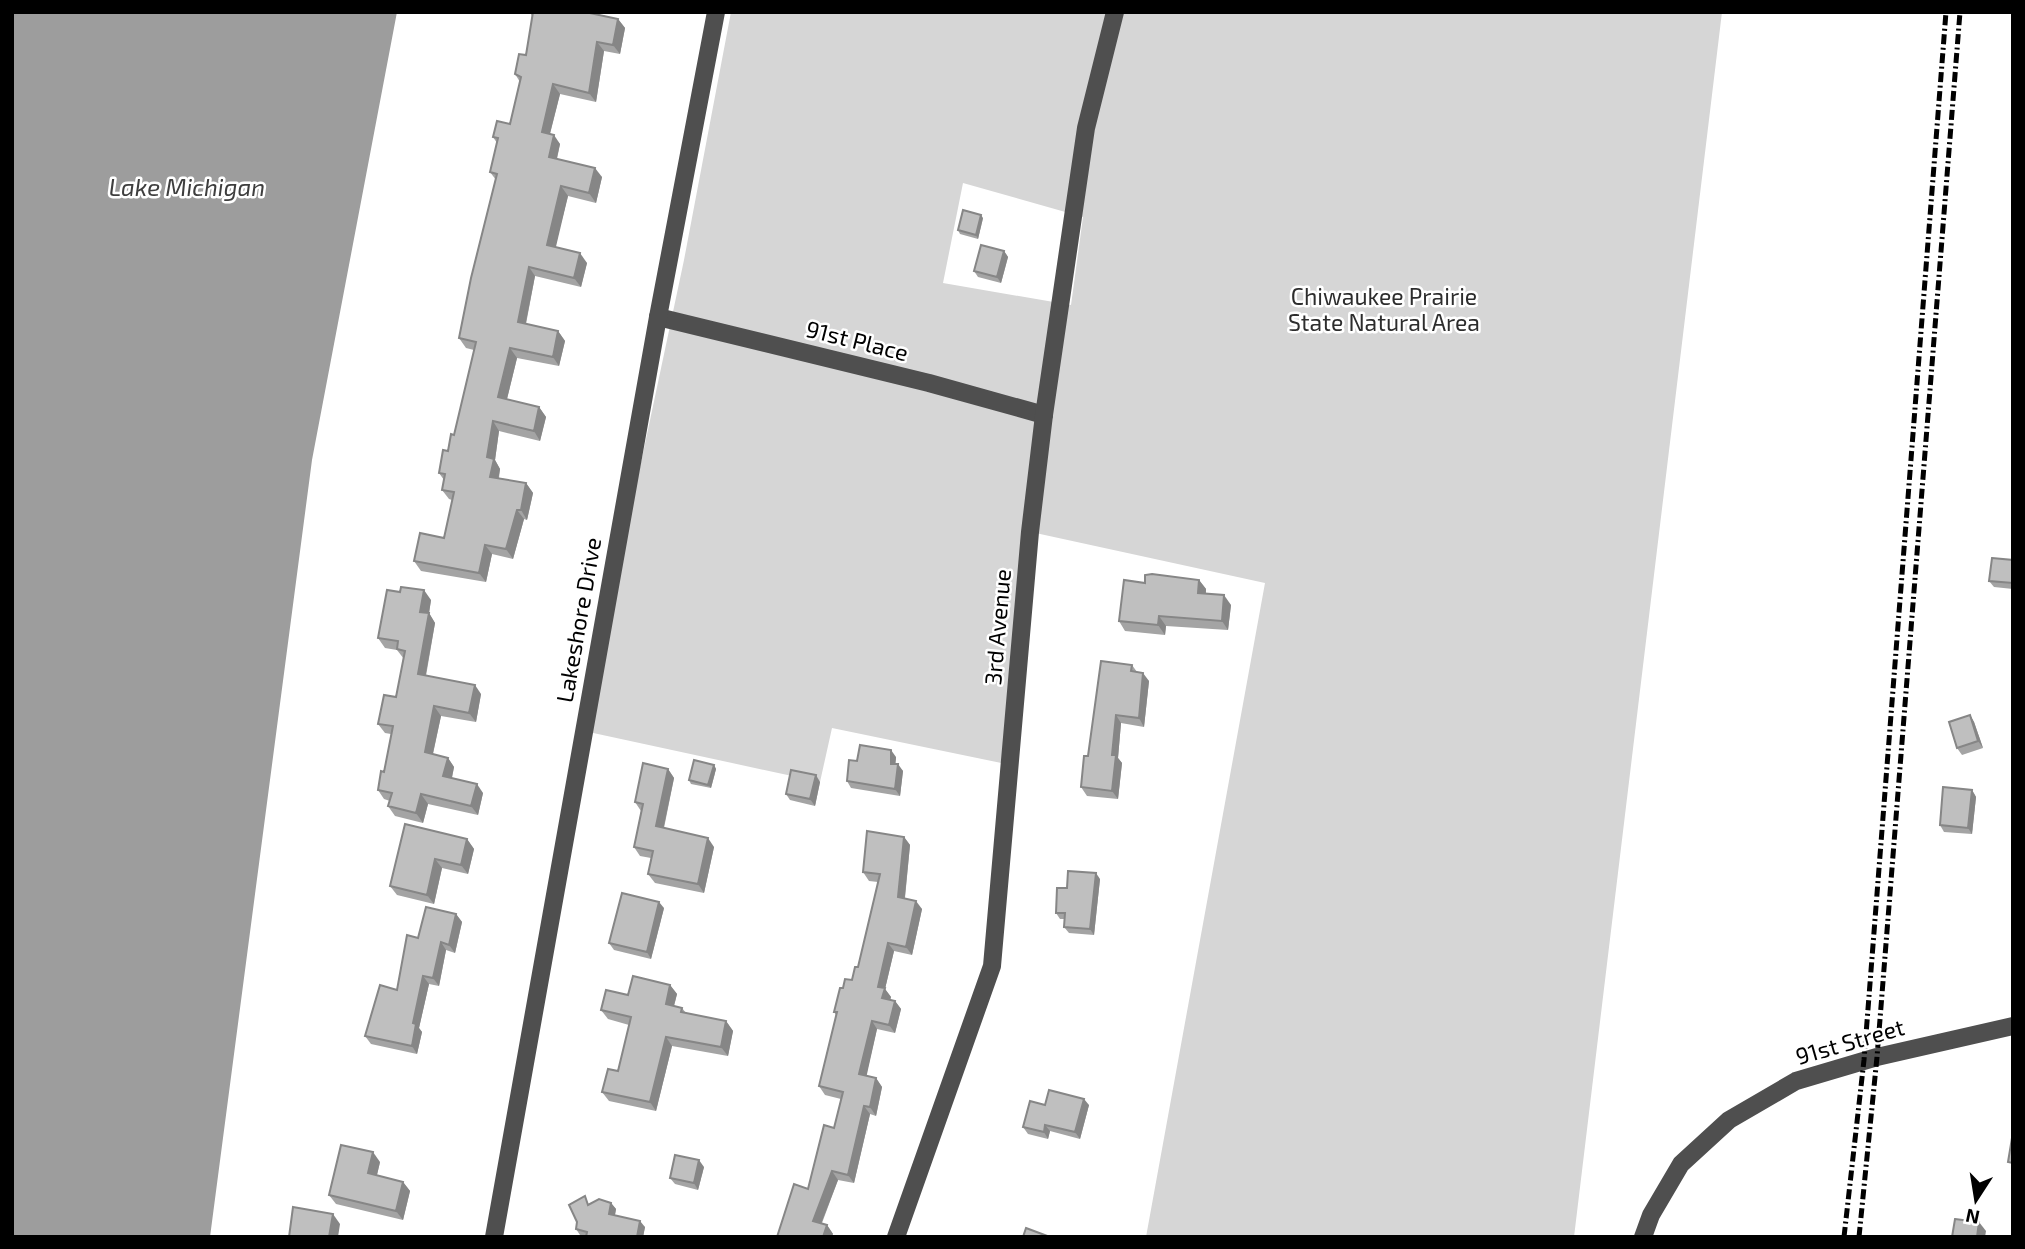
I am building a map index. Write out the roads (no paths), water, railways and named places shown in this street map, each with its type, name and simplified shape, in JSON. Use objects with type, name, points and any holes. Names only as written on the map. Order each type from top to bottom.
[{"type":"street","name":"Lakeshore Drive","points":[[494,1237],[658,317],[716,12]]},
{"type":"street","name":"3rd Avenue","points":[[897,1237],[992,966],[1030,531],[1044,415],[1086,128],[1115,12]]},
{"type":"street","name":"91st Place","points":[[658,317],[929,383],[1044,415]]},
{"type":"street","name":"91st Street","points":[[1643,1237],[1651,1215],[1681,1164],[1729,1120],[1785,1088],[1827,1070],[2013,1026]]},
{"type":"water","name":"Lake Michigan","points":[[12,12],[397,12],[312,460],[210,1237],[12,1237]]},
{"type":"railway","points":[[1844,1237],[1864,1060],[1946,12]]},
{"type":"railway","points":[[1859,1237],[1877,1057],[1960,12]]},
{"type":"park label","name":"Chiwaukee Prairie State Natural Area","points":[[1384,310]]}]
